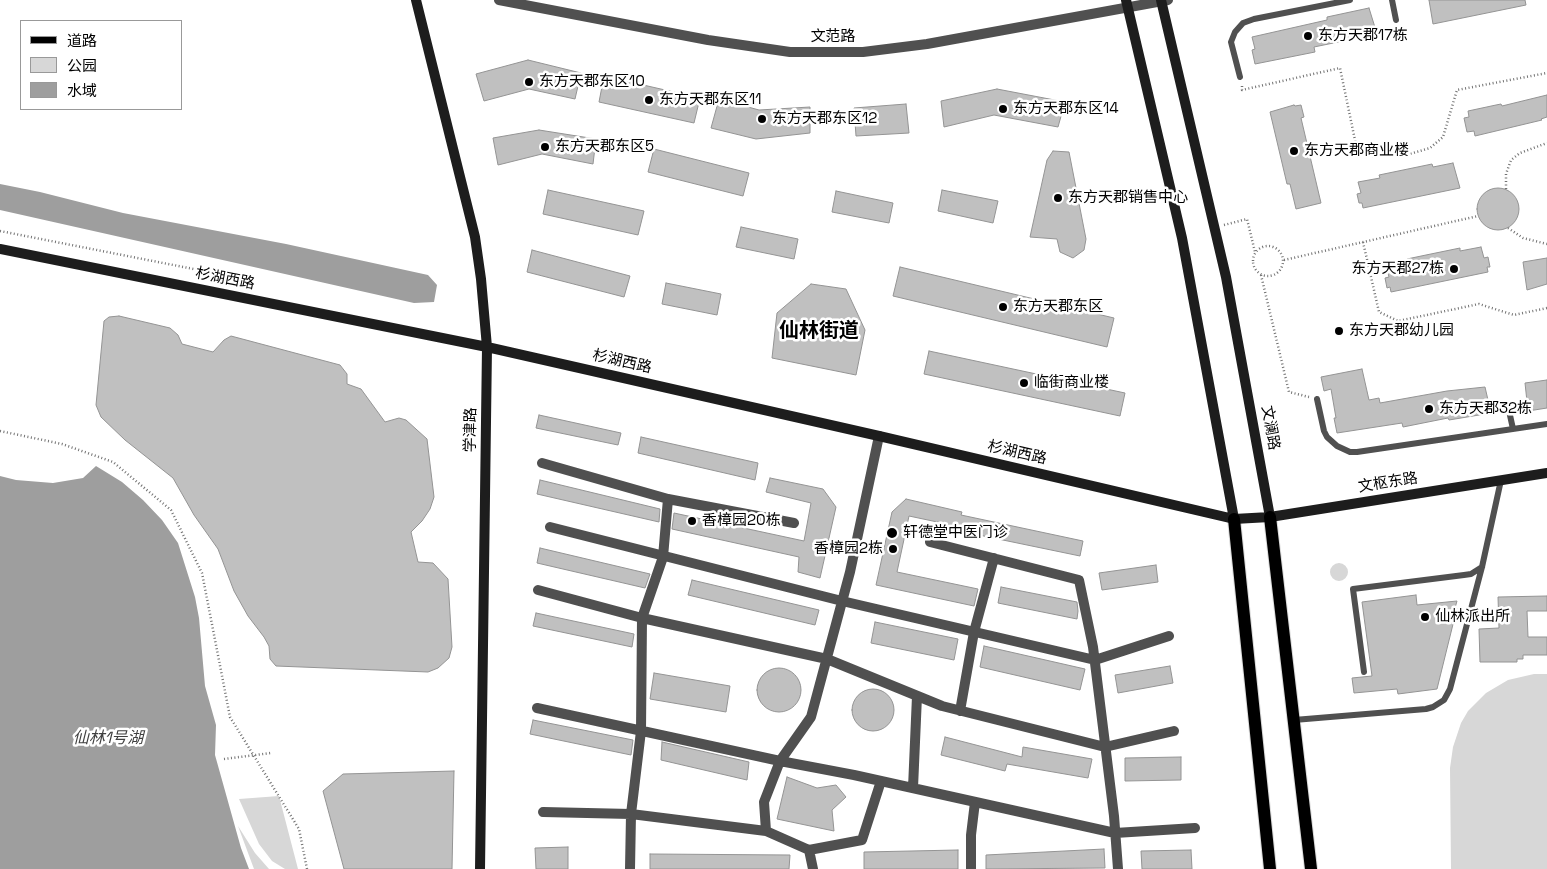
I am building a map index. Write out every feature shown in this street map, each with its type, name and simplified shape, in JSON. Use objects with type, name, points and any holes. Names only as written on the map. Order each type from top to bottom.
[{"type":"main road","name":"文澜路","points":[[1270,517],[1311,869]]},
{"type":"main road","points":[[1234,519],[1270,869]]},
{"type":"street","name":"学津路","points":[[416,0],[475,237],[482,279],[487,347],[480,869]]},
{"type":"street","name":"文范路","points":[[499,0],[708,40],[790,52],[863,52],[927,44],[1127,3],[1164,0]]},
{"type":"street","name":"文澜路","points":[[1164,0],[1226,277],[1270,517]]},
{"type":"street","points":[[1127,3],[1182,238],[1234,519]]},
{"type":"street","name":"杉湖西路","points":[[0,249],[487,347],[1234,519]]},
{"type":"street","points":[[766,831],[764,802],[780,761],[811,717],[842,601],[879,436]]},
{"type":"street","points":[[542,463],[668,499],[794,523]]},
{"type":"street","name":"文枢东路","points":[[1234,519],[1270,517],[1547,473]]},
{"type":"street","points":[[630,869],[631,814],[642,731],[642,618],[663,557],[668,499]]},
{"type":"street","points":[[550,527],[842,601],[1095,660],[1169,636]]},
{"type":"street","points":[[930,542],[1079,580],[1095,660],[1118,869]]},
{"type":"street","points":[[960,711],[974,632],[994,558]]},
{"type":"street","points":[[538,590],[642,618],[827,659],[942,706],[1105,747],[1174,731]]},
{"type":"street","points":[[913,788],[917,696]]},
{"type":"street","points":[[536,708],[780,761],[881,780],[1115,833],[1195,828]]},
{"type":"street","points":[[543,812],[631,814],[766,831],[809,850],[862,840],[881,780]]},
{"type":"street","points":[[971,869],[971,835],[975,802]]},
{"type":"street","points":[[809,850],[813,869]]},
{"type":"lane","points":[[1240,78],[1231,42],[1235,32],[1243,23],[1254,19],[1350,0]]},
{"type":"lane","points":[[1392,0],[1396,20]]},
{"type":"lane","points":[[1317,398],[1327,437],[1337,446],[1350,452],[1547,424]]},
{"type":"lane","points":[[1508,406],[1513,429]]},
{"type":"lane","points":[[1294,720],[1426,710],[1440,704],[1444,700],[1450,689],[1482,567],[1501,480]]},
{"type":"lane","points":[[1364,672],[1353,589],[1471,574],[1482,567]]},
{"type":"path","points":[[1240,78],[1242,90],[1340,68],[1356,145],[1371,156],[1406,155],[1430,148],[1443,137],[1458,90],[1547,73]]},
{"type":"path","points":[[1506,190],[1506,174],[1511,160],[1520,153],[1547,143]]},
{"type":"path","points":[[1284,260],[1478,216]]},
{"type":"path","points":[[1215,227],[1247,219],[1255,252],[1252,262],[1254,268],[1261,275],[1267,277],[1277,274],[1281,270],[1284,260],[1279,250],[1275,247],[1264,246],[1255,252]]},
{"type":"path","points":[[1508,228],[1523,238],[1547,244]]},
{"type":"path","points":[[0,231],[214,273]]},
{"type":"path","points":[[1363,242],[1379,312],[1398,321],[1479,304],[1514,315],[1547,308]]},
{"type":"path","points":[[1261,275],[1289,392],[1317,398]]},
{"type":"path","points":[[0,430],[62,444],[113,462],[171,510],[202,573],[230,717],[299,829],[307,869]]},
{"type":"path","points":[[224,759],[271,753]]},
{"type":"green space","points":[[1339,563],[1345,566],[1348,572],[1345,578],[1339,581],[1333,578],[1330,572],[1333,566]]},
{"type":"green space","points":[[1534,674],[1547,674],[1547,869],[1451,869],[1450,768],[1453,747],[1461,723],[1468,711],[1486,693],[1508,680]]},
{"type":"green space","points":[[279,796],[298,869],[285,869],[272,861],[259,844],[239,799]]},
{"type":"green space","points":[[238,826],[255,853],[269,869],[254,869]]},
{"type":"water","points":[[0,184],[123,213],[286,244],[428,275],[437,285],[434,302],[414,303],[0,210]]},
{"type":"water","name":"仙林1号湖","points":[[96,466],[122,482],[143,500],[162,520],[178,543],[195,597],[199,618],[205,686],[216,725],[215,755],[241,848],[249,869],[0,869],[0,476],[16,480],[53,483],[83,478]]},
{"type":"building","points":[[1429,0],[1525,0],[1526,5],[1433,24]]},
{"type":"building","name":"东方天郡17栋","points":[[1369,8],[1377,34],[1314,47],[1315,52],[1255,64],[1252,50],[1255,49],[1252,37],[1327,20],[1327,17]]},
{"type":"building","name":"东方天郡东区10","points":[[528,60],[581,73],[575,99],[529,89],[484,101],[476,74]]},
{"type":"building","name":"东方天郡东区11","points":[[604,76],[700,98],[694,123],[599,102]]},
{"type":"building","name":"东方天郡东区14","points":[[997,89],[1065,102],[1058,127],[994,115],[944,127],[941,101]]},
{"type":"building","points":[[1547,95],[1547,117],[1542,120],[1475,136],[1474,131],[1467,132],[1464,118],[1469,117],[1468,111],[1501,104],[1502,106]]},
{"type":"building","name":"东方天郡东区12","points":[[719,99],[759,110],[810,107],[810,133],[756,139],[711,128]]},
{"type":"building","points":[[906,104],[909,133],[856,136],[854,108]]},
{"type":"building","name":"东方天郡商业楼","points":[[1294,105],[1301,105],[1304,117],[1301,118],[1321,203],[1296,209],[1290,184],[1287,184],[1270,112]]},
{"type":"building","name":"东方天郡东区5","points":[[539,130],[596,139],[593,164],[542,154],[498,165],[493,138]]},
{"type":"building","points":[[654,149],[749,173],[743,196],[648,172]]},
{"type":"building","name":"东方天郡销售中心","points":[[1053,151],[1069,152],[1086,239],[1084,250],[1073,258],[1060,252],[1057,239],[1030,237],[1047,160]]},
{"type":"building","points":[[1453,163],[1460,188],[1363,208],[1362,203],[1359,203],[1357,194],[1361,193],[1358,182],[1380,178],[1379,175],[1432,164],[1433,167]]},
{"type":"building","points":[[1502,188],[1510,191],[1516,197],[1519,209],[1516,221],[1510,227],[1494,230],[1486,227],[1480,221],[1477,205],[1480,197],[1486,191]]},
{"type":"building","points":[[548,190],[644,211],[638,235],[543,214]]},
{"type":"building","points":[[942,190],[998,201],[993,223],[938,211]]},
{"type":"building","points":[[836,191],[893,203],[889,223],[832,212]]},
{"type":"building","points":[[741,227],[798,239],[794,259],[736,247]]},
{"type":"building","name":"东方天郡27栋","points":[[1481,247],[1484,258],[1488,257],[1490,267],[1487,267],[1488,272],[1391,292],[1390,287],[1387,288],[1385,278],[1389,277],[1386,266],[1408,262],[1407,259],[1460,248],[1460,251]]},
{"type":"building","points":[[532,250],[630,276],[624,297],[527,272]]},
{"type":"building","points":[[1547,258],[1547,284],[1527,290],[1523,262]]},
{"type":"building","name":"东方天郡东区","points":[[900,267],[1114,318],[1107,347],[893,296]]},
{"type":"building","points":[[666,283],[721,294],[717,315],[662,304]]},
{"type":"building","points":[[811,284],[846,289],[865,330],[856,375],[772,358],[777,313]]},
{"type":"building","points":[[119,316],[170,328],[178,335],[182,344],[213,352],[224,340],[231,336],[340,365],[347,374],[347,384],[361,389],[385,422],[399,418],[406,420],[427,439],[434,497],[430,509],[411,532],[418,562],[433,563],[448,579],[452,647],[449,658],[438,668],[428,672],[276,666],[270,659],[269,646],[264,637],[248,616],[234,591],[218,549],[194,515],[173,478],[125,440],[101,417],[96,405],[104,321],[109,317]]},
{"type":"building","name":"临街商业楼","points":[[929,351],[1125,393],[1120,416],[924,374]]},
{"type":"building","name":"东方天郡32栋","points":[[1362,369],[1369,400],[1379,398],[1380,403],[1447,391],[1485,387],[1491,413],[1449,420],[1448,418],[1403,427],[1402,423],[1337,433],[1331,389],[1324,391],[1321,377]]},
{"type":"building","points":[[1547,380],[1547,408],[1528,411],[1525,383]]},
{"type":"building","points":[[539,415],[621,433],[618,445],[536,428]]},
{"type":"building","points":[[641,437],[758,463],[755,480],[638,453]]},
{"type":"building","name":"香樟园20栋","points":[[770,478],[823,489],[836,507],[820,578],[798,572],[799,557],[672,529],[674,513],[804,541],[811,503],[766,492]]},
{"type":"building","points":[[540,480],[660,509],[659,522],[537,494]]},
{"type":"building","name":"香樟园2栋","points":[[906,499],[962,512],[961,515],[1083,541],[1080,556],[974,534],[975,530],[909,516],[897,572],[978,589],[974,606],[876,585],[892,512]]},
{"type":"building","points":[[540,548],[650,574],[645,588],[537,563]]},
{"type":"building","points":[[1156,565],[1158,582],[1102,590],[1099,573]]},
{"type":"building","points":[[692,580],[819,610],[815,625],[688,595]]},
{"type":"building","points":[[1001,587],[1077,602],[1077,619],[998,603]]},
{"type":"building","points":[[1416,595],[1417,605],[1457,601],[1455,608],[1457,608],[1437,689],[1398,694],[1397,689],[1354,693],[1352,678],[1372,676],[1362,602]]},
{"type":"building","points":[[1547,596],[1547,611],[1527,611],[1528,637],[1547,637],[1547,655],[1523,655],[1523,659],[1517,659],[1517,662],[1480,662],[1479,629],[1499,628],[1498,597]]},
{"type":"building","points":[[536,613],[634,634],[632,647],[533,626]]},
{"type":"building","points":[[875,622],[958,639],[954,660],[871,643]]},
{"type":"building","points":[[984,646],[1085,669],[1080,690],[980,667]]},
{"type":"building","points":[[1170,666],[1173,683],[1118,693],[1115,675]]},
{"type":"building","points":[[779,668],[791,672],[797,678],[801,690],[797,702],[791,708],[779,712],[767,708],[761,702],[757,690],[761,678],[767,672]]},
{"type":"building","points":[[654,673],[730,686],[726,712],[650,699]]},
{"type":"building","points":[[873,689],[888,695],[894,710],[888,725],[873,731],[858,725],[852,710],[858,695]]},
{"type":"building","points":[[533,720],[633,740],[631,755],[530,734]]},
{"type":"building","points":[[945,737],[1022,757],[1023,747],[1092,759],[1088,778],[1007,764],[1005,771],[941,755]]},
{"type":"building","points":[[662,742],[749,762],[747,780],[661,760]]},
{"type":"building","points":[[1181,757],[1181,780],[1125,781],[1125,758]]},
{"type":"building","points":[[454,771],[452,869],[344,869],[323,791],[343,774]]},
{"type":"building","points":[[787,777],[817,788],[836,785],[846,797],[832,810],[834,831],[777,819]]},
{"type":"building","points":[[568,847],[568,869],[536,869],[535,848]]},
{"type":"building","points":[[1104,849],[1105,868],[986,869],[986,855]]},
{"type":"building","points":[[958,850],[958,869],[864,869],[864,852]]},
{"type":"building","points":[[1191,850],[1192,869],[1142,869],[1141,851]]},
{"type":"building","points":[[650,854],[790,855],[789,869],[650,869]]},
{"type":"place","name":"东方天郡17栋","points":[[1308,36]]},
{"type":"place","name":"东方天郡东区10","points":[[529,82]]},
{"type":"place","name":"东方天郡东区11","points":[[649,100]]},
{"type":"place","name":"东方天郡东区14","points":[[1003,109]]},
{"type":"place","name":"东方天郡东区12","points":[[762,119]]},
{"type":"place","name":"东方天郡东区5","points":[[545,147]]},
{"type":"place","name":"东方天郡商业楼","points":[[1294,151]]},
{"type":"place","name":"东方天郡销售中心","points":[[1058,198]]},
{"type":"place","name":"东方天郡27栋","points":[[1454,269]]},
{"type":"place","name":"东方天郡东区","points":[[1003,307]]},
{"type":"place","name":"东方天郡幼儿园","points":[[1339,331]]},
{"type":"place","name":"临街商业楼","points":[[1024,383]]},
{"type":"place","name":"东方天郡32栋","points":[[1429,409]]},
{"type":"place","name":"香樟园20栋","points":[[692,521]]},
{"type":"place","name":"轩德堂中医门诊","points":[[892,533]]},
{"type":"place","name":"香樟园2栋","points":[[893,549]]},
{"type":"place","name":"仙林派出所","points":[[1425,617]]},
{"type":"district","name":"仙林街道","points":[[819,332]]}]
